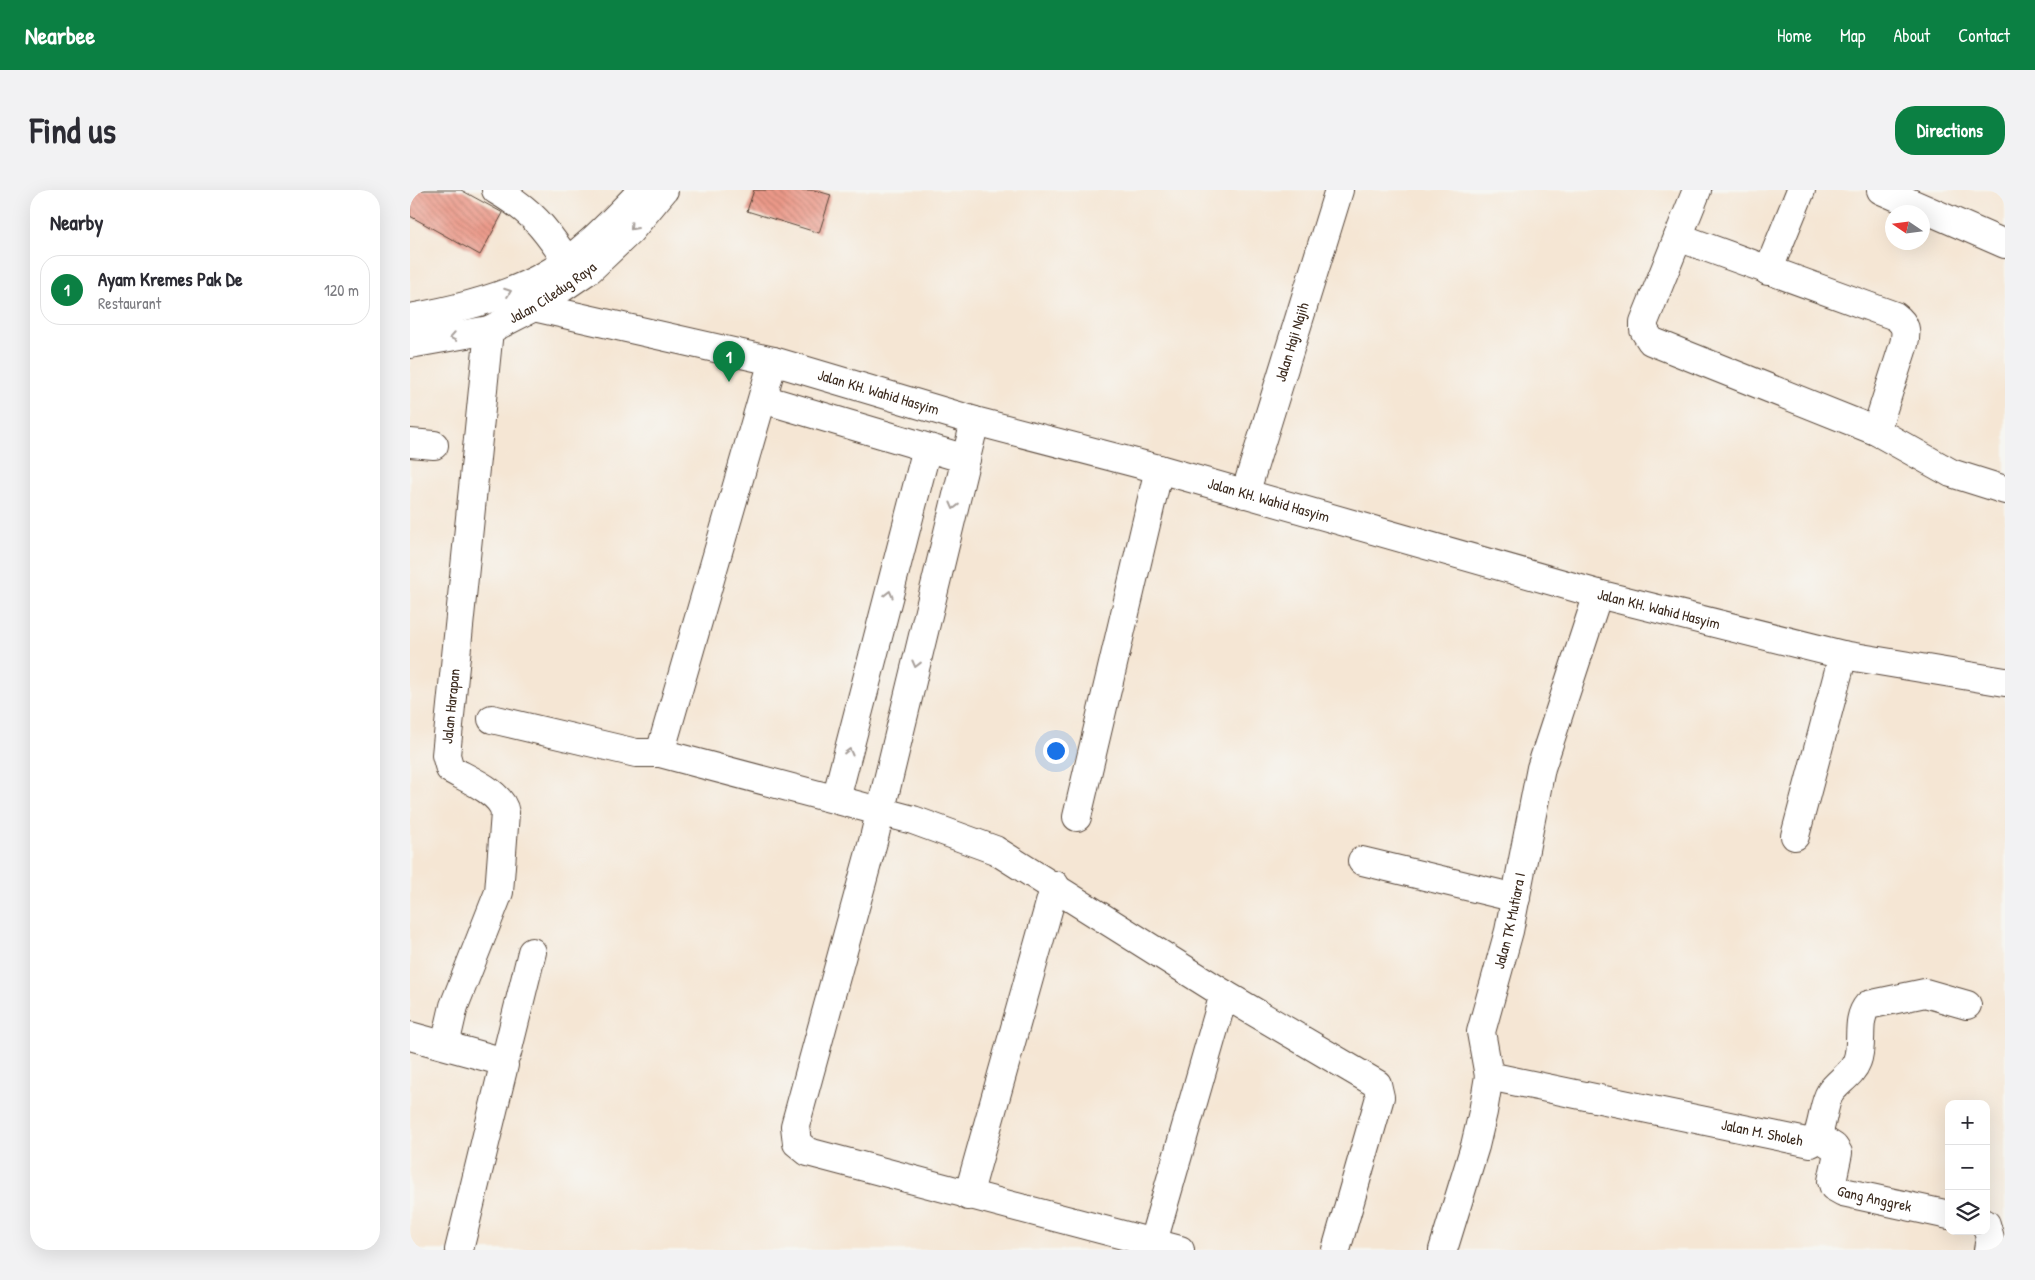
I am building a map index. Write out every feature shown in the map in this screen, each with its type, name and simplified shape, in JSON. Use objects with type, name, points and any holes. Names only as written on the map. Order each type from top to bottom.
[{"type":"street","points":[[496,190],[522,205],[546,230],[567,261]]},
{"type":"street","name":"Jalan Ciledug Raya","points":[[410,318],[496,296],[538,279],[567,261],[615,219],[642,190]]},
{"type":"street","name":"Jalan Ciledug Raya","points":[[410,344],[489,330],[534,307],[590,269],[630,231],[664,190]]},
{"type":"street","name":"Jalan Haji Najih","points":[[1245,494],[1339,190]]},
{"type":"street","points":[[1697,190],[1644,322],[1646,336],[1651,341],[1876,431],[1951,473],[2005,490]]},
{"type":"street","points":[[1768,271],[1801,190]]},
{"type":"street","points":[[1881,190],[2005,244]]},
{"type":"street","points":[[1678,237],[1895,316],[1903,322],[1906,333],[1904,344],[1876,431]]},
{"type":"street","name":"Jalan KH. Wahid Hasyim","points":[[534,307],[774,361],[975,421],[1159,469],[1598,594],[1843,655],[2005,682]]},
{"type":"street","name":"Jalan Harapan","points":[[445,1045],[454,1006],[499,892],[505,813],[504,807],[497,797],[450,769],[446,755],[489,330]]},
{"type":"street","points":[[660,753],[774,361]]},
{"type":"street","points":[[764,399],[966,459]]},
{"type":"street","points":[[975,421],[881,811],[795,1126],[797,1143],[808,1152],[968,1196],[1180,1250]]},
{"type":"street","points":[[836,799],[927,448]]},
{"type":"street","points":[[1077,817],[1159,469]]},
{"type":"street","name":"Jalan TK Mutiara I","points":[[1443,1250],[1475,1146],[1489,1076],[1482,1032],[1516,898],[1541,768],[1598,594]]},
{"type":"street","points":[[1796,836],[1843,655]]},
{"type":"street","points":[[492,719],[636,753],[660,753],[881,811],[942,829],[995,850],[1055,885],[1224,994],[1377,1084],[1380,1097],[1336,1250]]},
{"type":"street","points":[[1362,861],[1516,898]]},
{"type":"street","points":[[968,1196],[1055,885]]},
{"type":"street","points":[[501,1061],[507,1053],[532,952]]},
{"type":"street","name":"Jalan M. Sholeh","points":[[1489,1076],[1811,1143],[1817,1136],[1828,1095],[1856,1063],[1862,1044],[1861,1025],[1864,1010],[1868,1005],[1924,993],[1931,993],[1967,1005]]},
{"type":"street","points":[[1153,1242],[1224,994]]},
{"type":"street","points":[[410,1036],[501,1061],[504,1065],[459,1250]]},
{"type":"street","name":"Gang Anggrek","points":[[1817,1136],[1834,1147],[1838,1153],[1832,1181],[1834,1187],[1843,1192],[1945,1214]]},
{"type":"street","points":[[1988,1250],[1989,1235]]},
{"type":"building","points":[[410,190],[461,190],[503,213],[480,255],[410,216]]},
{"type":"building","points":[[754,190],[814,190],[831,195],[819,233],[747,211]]},
{"type":"place","name":"Ayam Kremes Pak De","points":[[729,382]]}]
